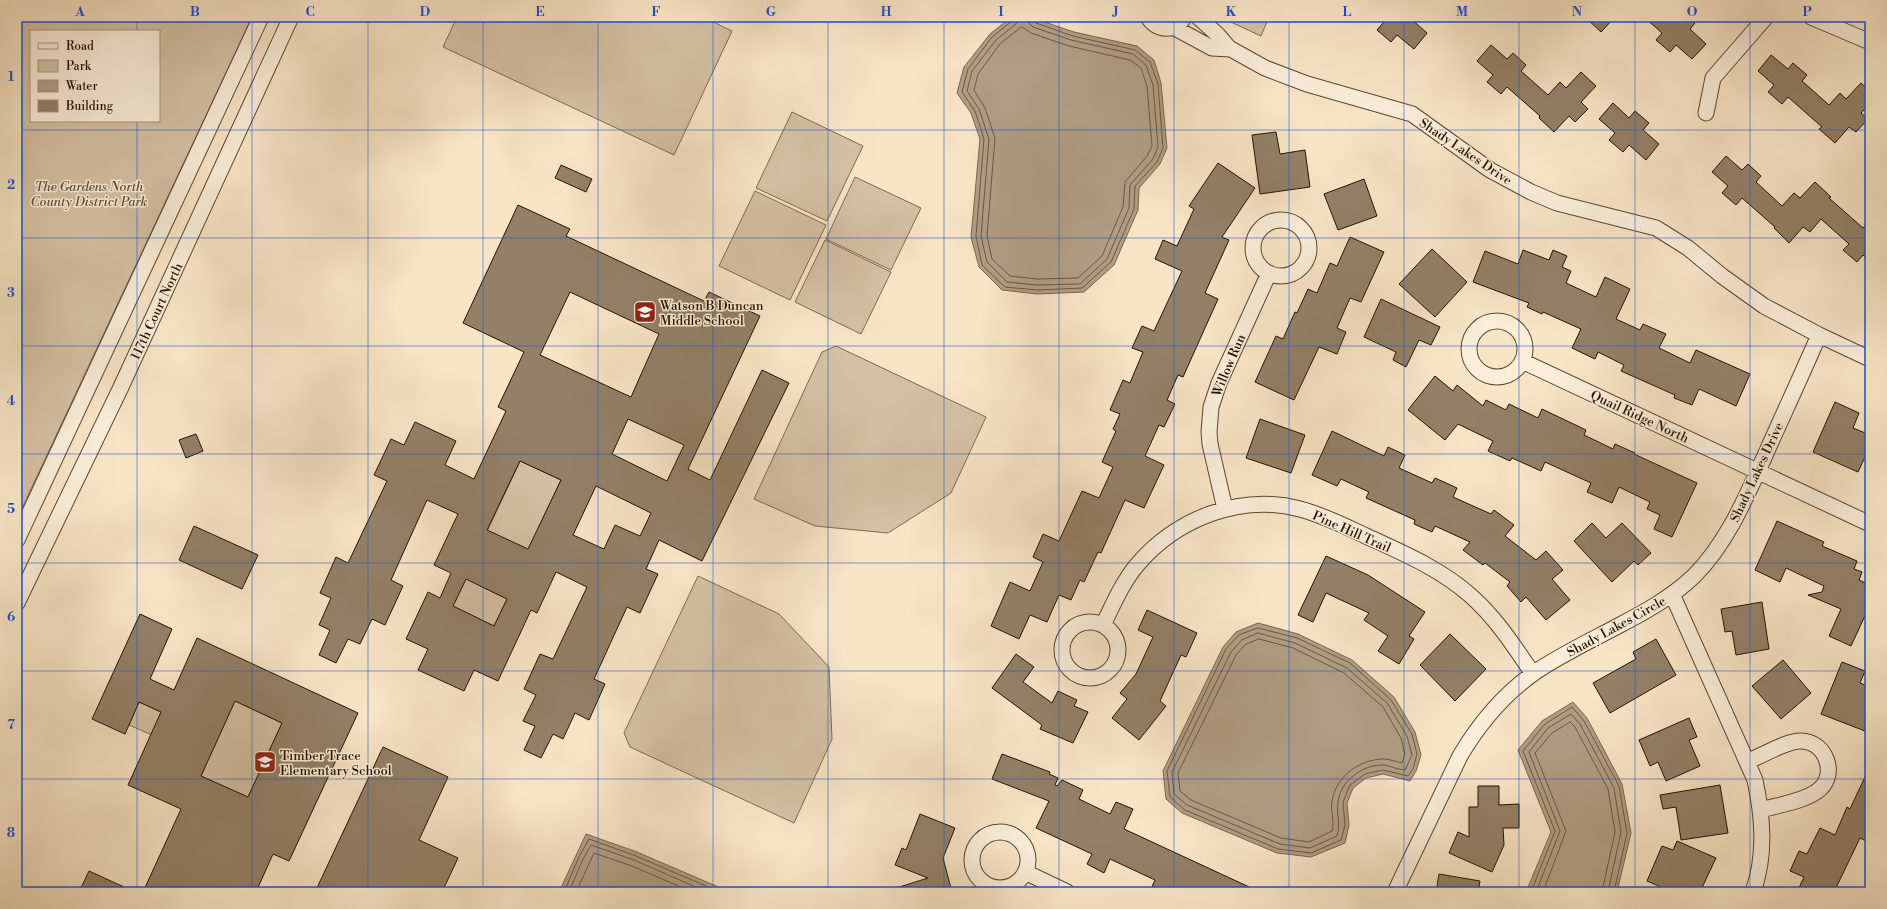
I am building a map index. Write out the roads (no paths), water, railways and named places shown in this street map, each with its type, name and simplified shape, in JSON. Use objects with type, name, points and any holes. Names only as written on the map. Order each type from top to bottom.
[{"type":"street","points":[[17,540],[261,17]]},
{"type":"street","name":"117th Court North","points":[[17,603],[121,387],[292,17]]},
{"type":"street","name":"Shady Lakes Drive","points":[[1148,17],[1151,22],[1161,28],[1173,27],[1212,48],[1230,49]]},
{"type":"street","points":[[1173,27],[1184,17]]},
{"type":"street","name":"Shady Lakes Drive","points":[[1198,17],[1218,35],[1230,49],[1265,68],[1307,84],[1412,114],[1490,170],[1557,204],[1656,228],[1688,248],[1722,276],[1764,306],[1819,335],[1870,359]]},
{"type":"street","points":[[1706,113],[1713,78],[1766,17]]},
{"type":"street","points":[[1811,17],[1870,42]]},
{"type":"street","name":"Willow Run","points":[[1225,509],[1210,444],[1209,432],[1211,407],[1219,383],[1270,273]]},
{"type":"street","name":"Shady Lakes Drive","points":[[1672,594],[1693,576],[1712,555],[1728,532],[1819,335]]},
{"type":"street","name":"Quail Ridge North","points":[[1522,361],[1870,524]]},
{"type":"street","name":"Pine Hill Trail","points":[[1102,625],[1123,586],[1137,566],[1153,548],[1182,526],[1225,509],[1262,505],[1298,508],[1322,515],[1426,564],[1454,582],[1471,596],[1494,620],[1533,674]]},
{"type":"street","name":"Shady Lakes Circle","points":[[1395,892],[1440,796],[1471,737],[1492,710],[1507,695],[1533,674],[1648,610],[1672,594],[1748,761],[1755,780],[1761,810],[1763,832],[1761,858],[1753,892]]},
{"type":"street","points":[[1748,761],[1799,741],[1808,742],[1817,746],[1826,756],[1829,766],[1828,776],[1824,785],[1818,792],[1761,810]]},
{"type":"street","points":[[1025,872],[1067,892]]},
{"type":"water","points":[[1030,17],[1074,32],[1137,46],[1154,60],[1161,83],[1167,148],[1160,164],[1139,188],[1138,210],[1114,265],[1084,292],[1037,294],[1002,290],[979,267],[971,237],[980,139],[971,113],[957,93],[964,67],[990,34],[1010,18]]},
{"type":"water","points":[[1258,623],[1298,634],[1352,660],[1394,697],[1415,732],[1421,755],[1416,771],[1410,781],[1383,774],[1366,778],[1353,788],[1347,803],[1349,825],[1345,843],[1311,857],[1277,853],[1182,813],[1166,799],[1163,771],[1223,647],[1236,632]]},
{"type":"water","points":[[1573,702],[1587,718],[1622,784],[1631,833],[1617,892],[1526,892],[1551,832],[1518,750],[1542,721]]},
{"type":"water","points":[[586,834],[637,852],[730,892],[559,892]]},
{"type":"place","name":"Watson B Duncan Middle School","points":[[645,312]]},
{"type":"place","name":"Timber Trace Elementary School","points":[[265,762]]},
{"type":"park label","name":"The Gardens North County District Park","points":[[89,194]]}]
